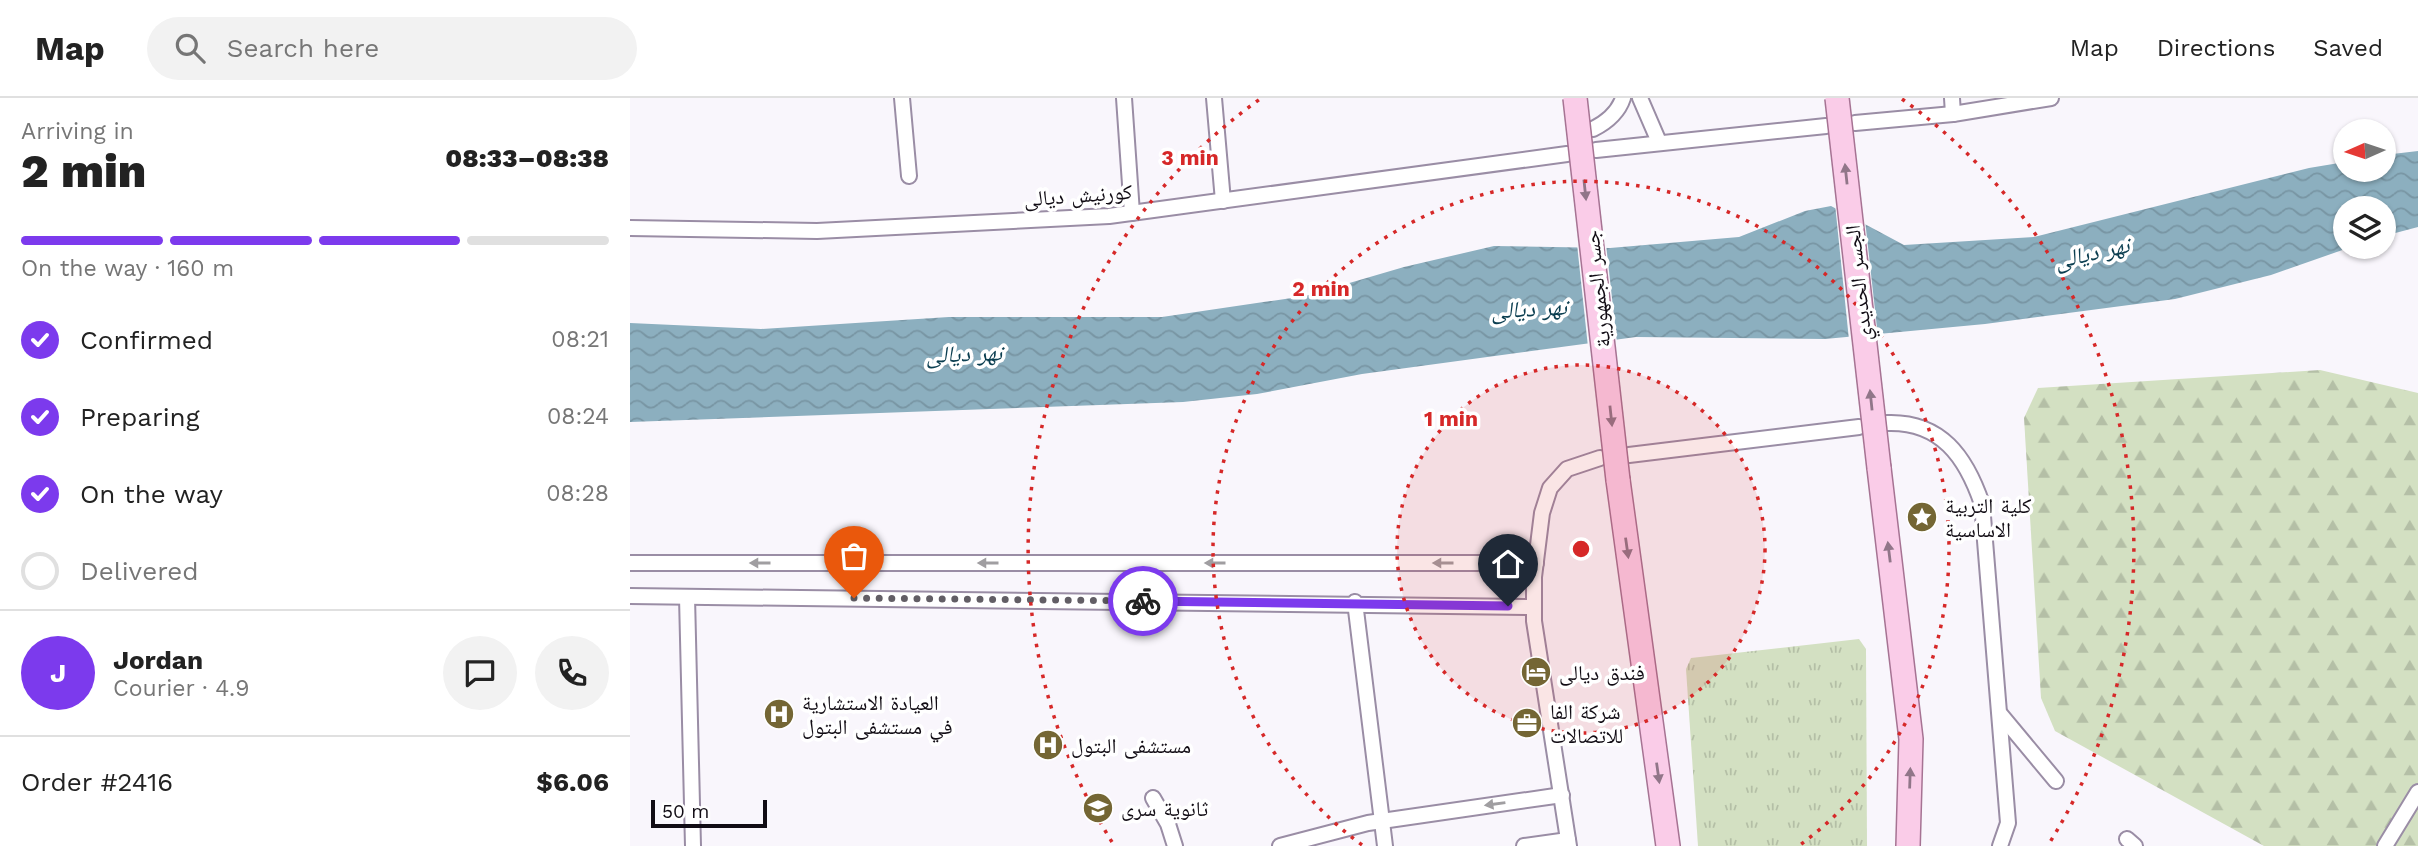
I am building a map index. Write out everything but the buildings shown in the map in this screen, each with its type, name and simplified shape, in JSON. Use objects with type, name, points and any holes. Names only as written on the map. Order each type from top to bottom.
[{"type":"main road","name":"جسر الجمهورية","points":[[1575,98],[1618,480],[1668,846]]},
{"type":"main road","name":"الجسر الحديدي","points":[[1837,98],[1911,739],[1909,846]]},
{"type":"street","points":[[902,98],[909,176]]},
{"type":"street","points":[[1124,98],[1132,213]]},
{"type":"street","points":[[1214,98],[1223,201]]},
{"type":"street","points":[[1593,129],[1607,122],[1623,98]]},
{"type":"street","points":[[1640,98],[1659,142]]},
{"type":"street","points":[[1952,98],[1953,114]]},
{"type":"street","points":[[1854,123],[1953,114],[2051,98]]},
{"type":"street","points":[[1596,150],[1826,125]]},
{"type":"street","name":"كورنيش ديالى","points":[[630,228],[817,231],[1132,213],[1545,158],[1567,150]]},
{"type":"street","points":[[1887,423],[1917,425],[1937,433],[1961,457],[1974,479],[1982,504],[2008,823],[2000,846]]},
{"type":"street","points":[[1629,455],[1859,426]]},
{"type":"street","points":[[1524,846],[1568,843],[1533,607],[1544,500],[1550,488],[1567,469],[1600,458]]},
{"type":"street","points":[[630,562],[1536,563]]},
{"type":"street","points":[[630,596],[1355,602],[1533,607]]},
{"type":"street","points":[[687,597],[693,846]]},
{"type":"street","points":[[1355,602],[1385,846]]},
{"type":"street","points":[[2001,715],[2056,781]]},
{"type":"street","points":[[2385,846],[2418,792]]},
{"type":"street","points":[[1280,846],[1382,820],[1562,795]]},
{"type":"street","points":[[1153,798],[1168,824],[1175,846]]},
{"type":"green space","points":[[2320,370],[2418,393],[2418,846],[2264,846],[2055,731],[2041,698],[2024,418],[2038,388]]},
{"type":"green space","points":[[1859,639],[1866,649],[1867,846],[1698,846],[1686,669],[1691,658]]},
{"type":"water","name":"نهر ديالى","points":[[2418,151],[2418,227],[2396,233],[2396,196],[2333,196],[2333,253],[2271,275],[2175,299],[1985,324],[1825,339],[1636,337],[1362,374],[1257,394],[1183,402],[630,422],[630,323],[761,329],[949,317],[1162,317],[1305,296],[1404,267],[1494,246],[1610,248],[1739,237],[1805,211],[1831,206],[1904,245],[2034,237],[2333,164],[2333,182],[2396,182],[2396,154]]},
{"type":"pier","points":[[1835,204],[1865,220],[1878,337],[1849,340]]},
{"type":"pier","points":[[1577,244],[1606,244],[1617,343],[1588,347]]},
{"type":"way so far","points":[[854,598],[1143,601]]},
{"type":"place","name":"كلية التربية الاساسية","points":[[1922,517]]},
{"type":"place","name":"فندق ديالى","points":[[1536,672]]},
{"type":"place","name":"العيادة الاستشارية في مستشفى البتول","points":[[779,714]]},
{"type":"place","name":"شركة الفا للاتصالات","points":[[1527,723]]},
{"type":"place","name":"مستشفى البتول","points":[[1048,745]]},
{"type":"place","name":"ثانوية سرى","points":[[1098,808]]},
{"type":"route","points":[[1143,601],[1508,606]]}]
